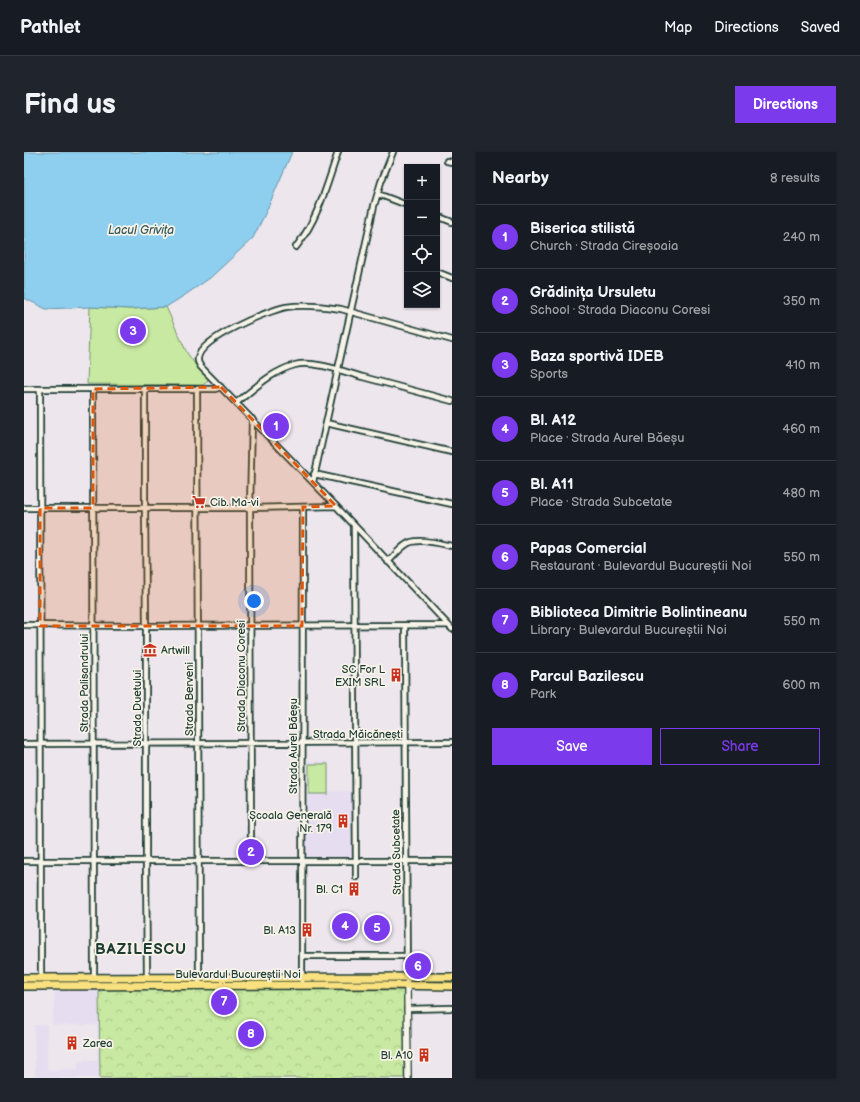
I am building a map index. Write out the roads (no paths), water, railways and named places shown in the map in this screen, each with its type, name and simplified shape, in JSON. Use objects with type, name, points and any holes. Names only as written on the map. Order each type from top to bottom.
[{"type":"main road","name":"Bulevardul Bucureștii Noi","points":[[24,978],[452,977]]},
{"type":"main road","name":"Bulevardul Bucureștii Noi","points":[[24,986],[452,986]]},
{"type":"street","points":[[296,247],[304,238],[315,217],[338,152]]},
{"type":"street","points":[[313,482],[350,312],[378,194],[393,152]]},
{"type":"street","points":[[378,194],[404,204]]},
{"type":"street","points":[[440,217],[452,222]]},
{"type":"street","points":[[440,273],[452,278]]},
{"type":"street","points":[[450,627],[198,363],[198,357],[203,349],[211,342],[234,327],[262,314],[299,306],[334,308],[452,340]]},
{"type":"street","points":[[236,403],[270,377],[284,369],[295,365],[308,364],[338,370],[452,401]]},
{"type":"street","points":[[24,389],[145,390],[221,387]]},
{"type":"street","points":[[40,389],[41,978]]},
{"type":"street","name":"Strada Palisandrului","points":[[92,389],[94,978]]},
{"type":"street","name":"Strada Berveni","points":[[197,389],[199,986]]},
{"type":"street","name":"Strada Duetului","points":[[145,390],[147,978]]},
{"type":"street","name":"Strada Diaconu Coresi","points":[[251,860],[250,508],[252,419]]},
{"type":"street","points":[[326,423],[452,452]]},
{"type":"street","points":[[314,474],[452,504]]},
{"type":"street","points":[[24,508],[250,508],[336,506]]},
{"type":"street","name":"Strada Aurel Băeșu","points":[[302,985],[303,507]]},
{"type":"street","points":[[354,526],[356,877]]},
{"type":"street","points":[[388,562],[407,543],[420,541],[452,546]]},
{"type":"street","points":[[24,626],[405,625],[450,627]]},
{"type":"street","name":"Strada Subcetate","points":[[405,625],[408,1078]]},
{"type":"street","name":"Strada Măicănești","points":[[24,744],[452,742]]},
{"type":"street","points":[[24,861],[452,861]]},
{"type":"street","points":[[302,956],[407,956]]},
{"type":"street","points":[[407,1009],[452,1008]]},
{"type":"water","name":"Lacul Grivița","points":[[24,152],[292,152],[253,238],[210,278],[185,295],[166,307],[130,309],[90,307],[46,309],[24,298]]},
{"type":"place","name":"Baza sportivă IDEB","points":[[133,331]]},
{"type":"place","name":"Biserica stilistă","points":[[276,426]]},
{"type":"place","name":"Cib. Ma-vi","points":[[199,502]]},
{"type":"place","name":"Artwill","points":[[150,650]]},
{"type":"place","name":"SC For L EXIM SRL","points":[[396,675]]},
{"type":"place","name":"Școala Generală Nr. 179","points":[[343,821]]},
{"type":"place","name":"Grădinița Ursuletu","points":[[251,852]]},
{"type":"place","name":"Bl. C1","points":[[354,889]]},
{"type":"place","name":"Bl. A12","points":[[345,926]]},
{"type":"place","name":"Bl. A11","points":[[377,928]]},
{"type":"place","name":"Bl. A13","points":[[307,930]]},
{"type":"place","name":"Papas Comercial","points":[[418,966]]},
{"type":"place","name":"Biblioteca Dimitrie Bolintineanu","points":[[224,1002]]},
{"type":"place","name":"Parcul Bazilescu","points":[[251,1034]]},
{"type":"place","name":"Zarea","points":[[72,1043]]},
{"type":"place","name":"Bl. A10","points":[[424,1055]]},
{"type":"district","name":"BAZILESCU","points":[[141,949]]}]
